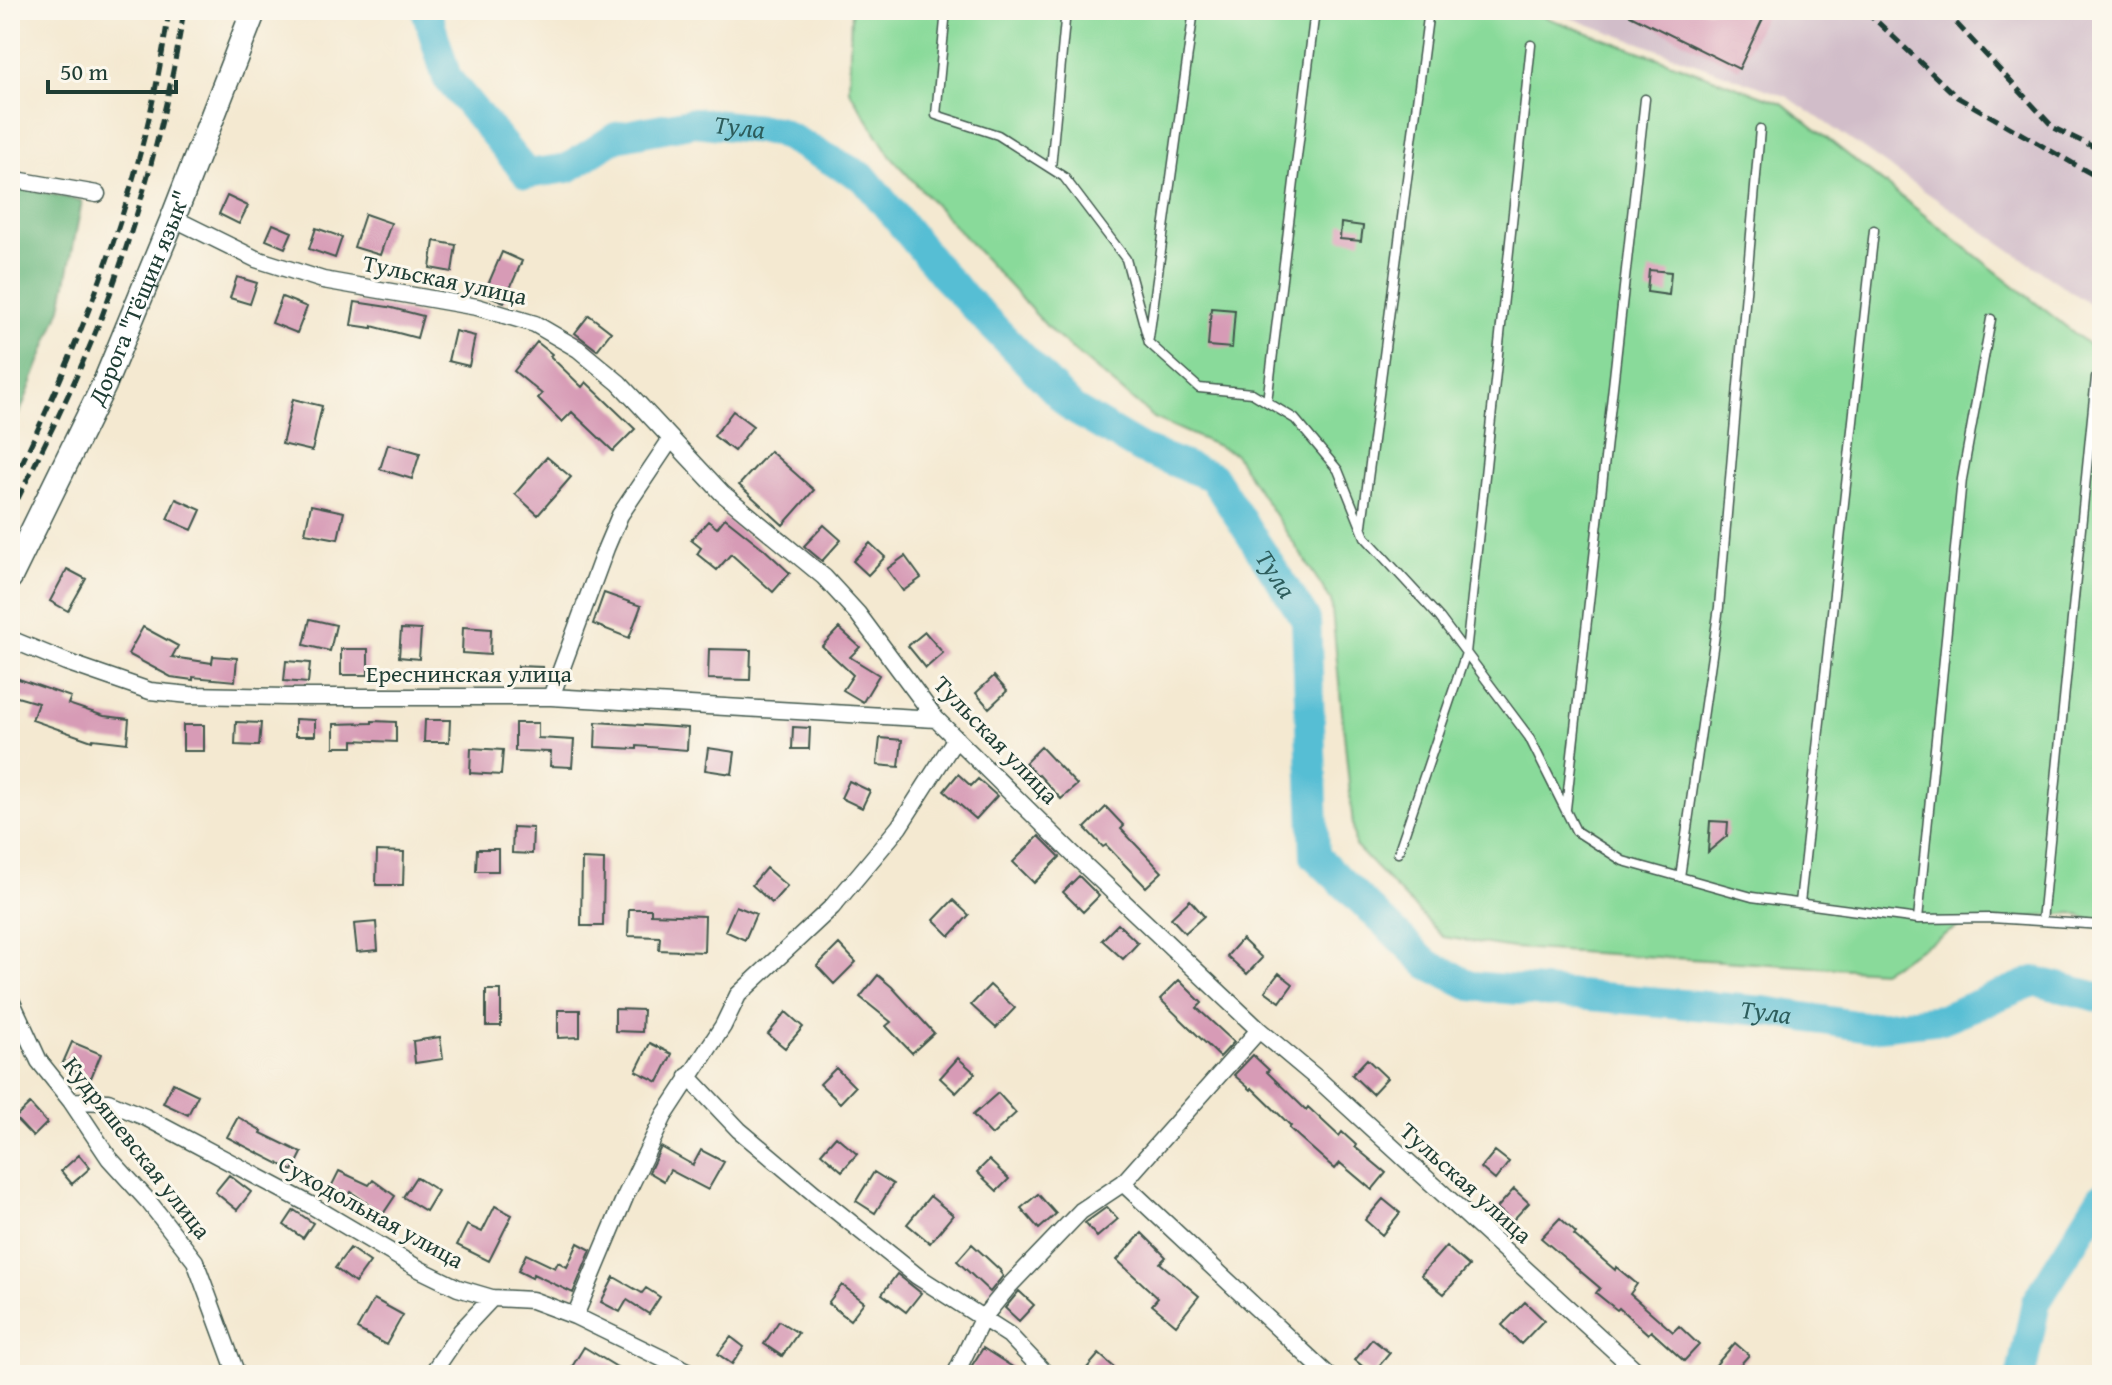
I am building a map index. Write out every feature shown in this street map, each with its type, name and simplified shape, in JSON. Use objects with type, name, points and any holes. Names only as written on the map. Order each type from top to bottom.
[{"type":"main road","name":"Дорога \"Тёщин язык\"","points":[[10,577],[104,385],[254,10]]},
{"type":"street","points":[[10,177],[97,194]]},
{"type":"street","name":"Тульская улица","points":[[173,218],[256,259],[323,280],[477,307],[535,324],[578,349],[619,383],[722,493],[824,577],[858,614],[936,719],[1075,856],[1259,1030],[1320,1081],[1641,1375]]},
{"type":"street","points":[[551,697],[620,515],[671,439]]},
{"type":"street","name":"Ереснинская улица","points":[[10,639],[78,667],[150,691],[190,695],[551,697],[936,719]]},
{"type":"street","points":[[575,1316],[625,1197],[664,1116],[723,1026],[738,995],[832,907],[899,827],[956,738]]},
{"type":"street","name":"Кудряшевская улица","points":[[10,998],[39,1061],[71,1101],[109,1158],[149,1202],[195,1261],[237,1375]]},
{"type":"street","points":[[955,1375],[982,1319],[1041,1250],[1081,1211],[1123,1183],[1259,1030]]},
{"type":"street","points":[[688,1076],[739,1130],[815,1194],[917,1276],[1009,1335],[1047,1375]]},
{"type":"street","name":"Суходольная улица","points":[[71,1101],[108,1102],[145,1117],[458,1288],[492,1298],[532,1300],[575,1316],[696,1375]]},
{"type":"street","points":[[1123,1183],[1328,1375]]},
{"type":"street","points":[[431,1375],[461,1331],[492,1298]]},
{"type":"lane","points":[[946,10],[936,115],[998,135],[1064,177],[1126,259],[1149,343],[1199,388],[1252,393],[1295,419],[1338,470],[1365,537],[1440,618],[1529,737],[1576,831],[1623,861],[1752,897],[1918,919],[1991,918],[2102,925]]},
{"type":"lane","points":[[1051,168],[1066,10]]},
{"type":"lane","points":[[1149,343],[1194,10]]},
{"type":"lane","points":[[1267,402],[1315,10]]},
{"type":"lane","points":[[1361,528],[1429,10]]},
{"type":"lane","points":[[1398,853],[1466,653],[1531,45]]},
{"type":"lane","points":[[1566,811],[1645,99]]},
{"type":"lane","points":[[1680,877],[1719,607],[1760,129]]},
{"type":"lane","points":[[1800,903],[1874,230]]},
{"type":"lane","points":[[1918,919],[1962,479],[1991,319]]},
{"type":"lane","points":[[2042,921],[2096,377]]},
{"type":"shaded area","points":[[1549,10],[2102,10],[2102,313],[1788,97]]},
{"type":"green space","points":[[851,10],[1525,10],[1782,103],[2102,355],[2102,924],[2073,913],[1963,924],[1882,971],[1513,948],[1443,937],[1355,846],[1331,600],[1234,453],[1154,418],[1052,332],[891,157],[849,90]]},
{"type":"green space","points":[[10,185],[82,201],[61,308],[21,410],[10,427]]},
{"type":"building","points":[[1620,10],[1767,10],[1739,69]]},
{"type":"building","points":[[227,196],[248,206],[239,224],[219,214]]},
{"type":"building","points":[[365,214],[391,223],[380,255],[354,247]]},
{"type":"building","points":[[1341,223],[1363,226],[1361,241],[1340,239]]},
{"type":"building","points":[[273,224],[292,232],[285,248],[266,240]]},
{"type":"building","points":[[316,228],[342,237],[335,258],[309,249]]},
{"type":"building","points":[[434,241],[456,245],[452,272],[430,268]]},
{"type":"building","points":[[502,252],[522,261],[504,302],[484,294]]},
{"type":"building","points":[[1649,270],[1671,272],[1669,295],[1647,292]]},
{"type":"building","points":[[237,277],[257,283],[250,304],[230,298]]},
{"type":"building","points":[[282,297],[307,307],[297,333],[272,323]]},
{"type":"building","points":[[355,302],[423,316],[417,338],[372,326],[351,325]]},
{"type":"building","points":[[1211,308],[1235,310],[1232,348],[1208,346]]},
{"type":"building","points":[[589,315],[611,332],[597,350],[575,333]]},
{"type":"building","points":[[455,331],[475,336],[469,366],[448,361]]},
{"type":"building","points":[[537,342],[582,387],[586,382],[635,429],[613,451],[572,412],[562,422],[538,398],[542,394],[514,371]]},
{"type":"building","points":[[293,399],[322,406],[312,451],[282,444]]},
{"type":"building","points":[[733,411],[753,426],[734,451],[714,436]]},
{"type":"building","points":[[388,444],[420,453],[412,479],[380,469]]},
{"type":"building","points":[[770,451],[814,490],[783,525],[739,485]]},
{"type":"building","points":[[547,457],[571,477],[538,515],[515,494]]},
{"type":"building","points":[[176,499],[201,510],[192,530],[167,519]]},
{"type":"building","points":[[311,505],[344,512],[338,539],[305,533]]},
{"type":"building","points":[[725,518],[790,573],[773,592],[731,554],[717,570],[697,554],[701,548],[691,540],[708,521],[717,528]]},
{"type":"building","points":[[824,525],[841,540],[822,561],[804,546]]},
{"type":"building","points":[[870,543],[885,557],[868,575],[853,561]]},
{"type":"building","points":[[905,556],[921,578],[903,591],[887,569]]},
{"type":"building","points":[[67,569],[86,579],[68,611],[50,601]]},
{"type":"building","points":[[604,593],[641,606],[629,638],[593,624]]},
{"type":"building","points":[[310,619],[336,625],[330,651],[304,645]]},
{"type":"building","points":[[143,627],[178,646],[172,657],[212,663],[213,656],[237,658],[235,681],[171,677],[128,654]]},
{"type":"building","points":[[463,627],[491,629],[490,655],[462,653]]},
{"type":"building","points":[[839,628],[860,647],[850,657],[879,675],[863,702],[843,690],[853,675],[822,646]]},
{"type":"building","points":[[401,629],[421,630],[419,659],[399,657]]},
{"type":"building","points":[[925,632],[943,653],[926,668],[908,646]]},
{"type":"building","points":[[341,649],[368,649],[368,675],[341,675]]},
{"type":"building","points":[[709,649],[751,650],[750,680],[708,679]]},
{"type":"building","points":[[286,661],[310,663],[308,683],[284,681]]},
{"type":"building","points":[[518,666],[543,667],[542,682],[517,680]]},
{"type":"building","points":[[10,676],[71,697],[68,704],[104,716],[129,719],[127,743],[92,741],[32,720],[38,703],[10,695]]},
{"type":"building","points":[[994,676],[1007,691],[989,708],[976,693]]},
{"type":"building","points":[[295,719],[315,720],[315,736],[295,736]]},
{"type":"building","points":[[425,720],[450,720],[449,742],[424,742]]},
{"type":"building","points":[[236,722],[261,723],[259,746],[235,745]]},
{"type":"building","points":[[396,722],[396,742],[353,740],[353,747],[334,747],[334,724]]},
{"type":"building","points":[[596,722],[688,728],[687,750],[595,747]]},
{"type":"building","points":[[515,723],[538,723],[538,738],[574,740],[572,767],[550,766],[551,752],[515,751]]},
{"type":"building","points":[[183,725],[204,725],[204,751],[183,751]]},
{"type":"building","points":[[793,727],[810,728],[809,749],[792,749]]},
{"type":"building","points":[[880,738],[902,740],[899,767],[877,765]]},
{"type":"building","points":[[1041,747],[1077,785],[1061,799],[1025,763]]},
{"type":"building","points":[[471,748],[503,750],[501,775],[470,773]]},
{"type":"building","points":[[708,748],[735,752],[732,774],[705,770]]},
{"type":"building","points":[[958,774],[971,786],[978,779],[997,796],[976,819],[944,791]]},
{"type":"building","points":[[849,781],[870,791],[862,808],[841,798]]},
{"type":"building","points":[[1106,807],[1124,826],[1121,829],[1162,872],[1146,887],[1085,828]]},
{"type":"building","points":[[1710,821],[1728,822],[1727,836],[1708,852]]},
{"type":"building","points":[[513,827],[533,828],[532,854],[512,853]]},
{"type":"building","points":[[1039,836],[1060,857],[1034,883],[1013,862]]},
{"type":"building","points":[[477,849],[498,849],[498,871],[476,871]]},
{"type":"building","points":[[377,851],[404,852],[403,885],[376,885]]},
{"type":"building","points":[[582,859],[604,860],[603,926],[581,926]]},
{"type":"building","points":[[766,868],[787,886],[772,903],[752,885]]},
{"type":"building","points":[[1079,876],[1099,896],[1083,912],[1063,892]]},
{"type":"building","points":[[953,900],[969,915],[950,936],[934,920]]},
{"type":"building","points":[[1190,900],[1204,916],[1185,933],[1171,918]]},
{"type":"building","points":[[736,906],[756,914],[745,940],[725,931]]},
{"type":"building","points":[[629,909],[651,909],[651,914],[705,916],[704,952],[659,950],[660,937],[628,936]]},
{"type":"building","points":[[376,922],[378,950],[357,952],[354,924]]},
{"type":"building","points":[[1118,924],[1138,943],[1123,959],[1102,940]]},
{"type":"building","points":[[1242,939],[1262,958],[1247,974],[1227,956]]},
{"type":"building","points":[[839,944],[856,962],[834,984],[817,966]]},
{"type":"building","points":[[1279,973],[1293,984],[1280,1002],[1265,991]]},
{"type":"building","points":[[878,975],[934,1033],[912,1053],[886,1026],[891,1022],[860,997]]},
{"type":"building","points":[[1179,980],[1202,1003],[1197,1008],[1234,1042],[1220,1057],[1160,999]]},
{"type":"building","points":[[990,985],[1015,1008],[996,1028],[971,1005]]},
{"type":"building","points":[[486,990],[501,990],[501,1026],[486,1026]]},
{"type":"building","points":[[615,1009],[643,1010],[642,1032],[615,1031]]},
{"type":"building","points":[[558,1010],[580,1010],[580,1037],[558,1038]]},
{"type":"building","points":[[786,1012],[803,1027],[785,1048],[768,1034]]},
{"type":"building","points":[[440,1037],[443,1059],[415,1063],[413,1041]]},
{"type":"building","points":[[72,1042],[101,1054],[91,1078],[62,1065]]},
{"type":"building","points":[[650,1043],[672,1054],[658,1082],[636,1071]]},
{"type":"building","points":[[1253,1055],[1306,1110],[1308,1107],[1339,1136],[1342,1132],[1386,1173],[1372,1190],[1340,1163],[1335,1169],[1289,1128],[1291,1126],[1252,1088],[1234,1075]]},
{"type":"building","points":[[958,1058],[975,1073],[956,1093],[940,1078]]},
{"type":"building","points":[[1367,1059],[1387,1078],[1372,1094],[1352,1075]]},
{"type":"building","points":[[836,1068],[855,1087],[840,1103],[820,1084]]},
{"type":"building","points":[[173,1083],[198,1095],[188,1115],[163,1103]]},
{"type":"building","points":[[998,1093],[1016,1113],[992,1135],[973,1115]]},
{"type":"building","points":[[30,1104],[47,1123],[33,1137],[15,1118]]},
{"type":"building","points":[[238,1117],[261,1133],[302,1153],[293,1171],[227,1137]]},
{"type":"building","points":[[836,1136],[857,1154],[842,1171],[821,1153]]},
{"type":"building","points":[[661,1147],[693,1165],[701,1150],[724,1162],[708,1190],[670,1170],[664,1181],[649,1172]]},
{"type":"building","points":[[1495,1151],[1509,1162],[1495,1180],[1481,1168]]},
{"type":"building","points":[[79,1155],[90,1168],[72,1184],[61,1171]]},
{"type":"building","points":[[989,1160],[1009,1179],[997,1191],[977,1172]]},
{"type":"building","points":[[339,1171],[369,1185],[373,1180],[395,1196],[383,1214],[351,1192],[347,1199],[329,1191]]},
{"type":"building","points":[[874,1172],[893,1184],[875,1213],[856,1201]]},
{"type":"building","points":[[229,1175],[251,1192],[237,1210],[215,1192]]},
{"type":"building","points":[[416,1177],[438,1191],[426,1211],[403,1197]]},
{"type":"building","points":[[1514,1189],[1529,1203],[1512,1221],[1497,1208]]},
{"type":"building","points":[[1038,1194],[1056,1214],[1039,1229],[1021,1208]]},
{"type":"building","points":[[930,1196],[953,1215],[930,1243],[907,1224]]},
{"type":"building","points":[[1383,1199],[1400,1213],[1382,1235],[1365,1220]]},
{"type":"building","points":[[495,1206],[512,1215],[489,1261],[457,1245],[467,1225],[482,1232]]},
{"type":"building","points":[[1107,1207],[1118,1219],[1097,1237],[1085,1223]]},
{"type":"building","points":[[294,1210],[313,1223],[303,1238],[284,1225]]},
{"type":"building","points":[[1560,1218],[1576,1233],[1574,1235],[1615,1270],[1616,1267],[1637,1284],[1630,1294],[1673,1332],[1679,1326],[1699,1345],[1684,1361],[1651,1331],[1648,1334],[1619,1308],[1617,1310],[1596,1293],[1600,1288],[1541,1238]]},
{"type":"building","points":[[1142,1233],[1166,1257],[1160,1263],[1199,1296],[1176,1325],[1152,1305],[1158,1298],[1117,1260]]},
{"type":"building","points":[[578,1243],[591,1250],[573,1293],[533,1274],[532,1278],[518,1271],[526,1254],[555,1268],[558,1262],[567,1267]]},
{"type":"building","points":[[972,1244],[1003,1276],[990,1292],[957,1261]]},
{"type":"building","points":[[1446,1246],[1469,1266],[1444,1294],[1421,1275]]},
{"type":"building","points":[[350,1248],[370,1262],[355,1283],[335,1268]]},
{"type":"building","points":[[897,1274],[921,1293],[906,1312],[882,1294]]},
{"type":"building","points":[[614,1277],[642,1293],[646,1288],[660,1297],[649,1314],[627,1300],[620,1312],[601,1302]]},
{"type":"building","points":[[842,1285],[864,1302],[850,1320],[828,1303]]},
{"type":"building","points":[[1019,1291],[1034,1305],[1019,1321],[1005,1308]]},
{"type":"building","points":[[374,1299],[403,1315],[386,1345],[357,1329]]},
{"type":"building","points":[[1525,1302],[1544,1320],[1521,1344],[1502,1325]]},
{"type":"building","points":[[779,1321],[798,1333],[782,1356],[764,1344]]},
{"type":"building","points":[[731,1337],[744,1347],[732,1364],[718,1354]]},
{"type":"building","points":[[1372,1339],[1390,1353],[1372,1374],[1355,1360]]},
{"type":"building","points":[[1735,1343],[1749,1355],[1731,1375],[1707,1375]]},
{"type":"building","points":[[584,1347],[630,1375],[577,1375],[570,1370]]},
{"type":"building","points":[[983,1348],[1025,1375],[983,1375],[971,1367]]},
{"type":"building","points":[[1099,1354],[1123,1375],[1081,1375]]},
{"type":"waterway","name":"Тула","points":[[426,10],[447,78],[527,174],[568,168],[616,137],[695,122],[777,131],[864,178],[944,276],[1073,409],[1141,449],[1213,477],[1306,620],[1315,856],[1427,964],[1472,986],[1764,1011],[1869,1027],[1942,1019],[2035,981],[2102,998]]},
{"type":"waterway","name":"Тула","points":[[2021,1375],[2036,1302],[2102,1196]]},
{"type":"railway","points":[[21,465],[71,355],[113,243],[146,128],[169,10]]},
{"type":"railway","points":[[10,515],[79,370],[114,283],[160,129],[184,10]]},
{"type":"railway","points":[[1865,10],[1957,97],[2102,180]]},
{"type":"railway","points":[[1944,10],[2054,128],[2102,151]]}]
